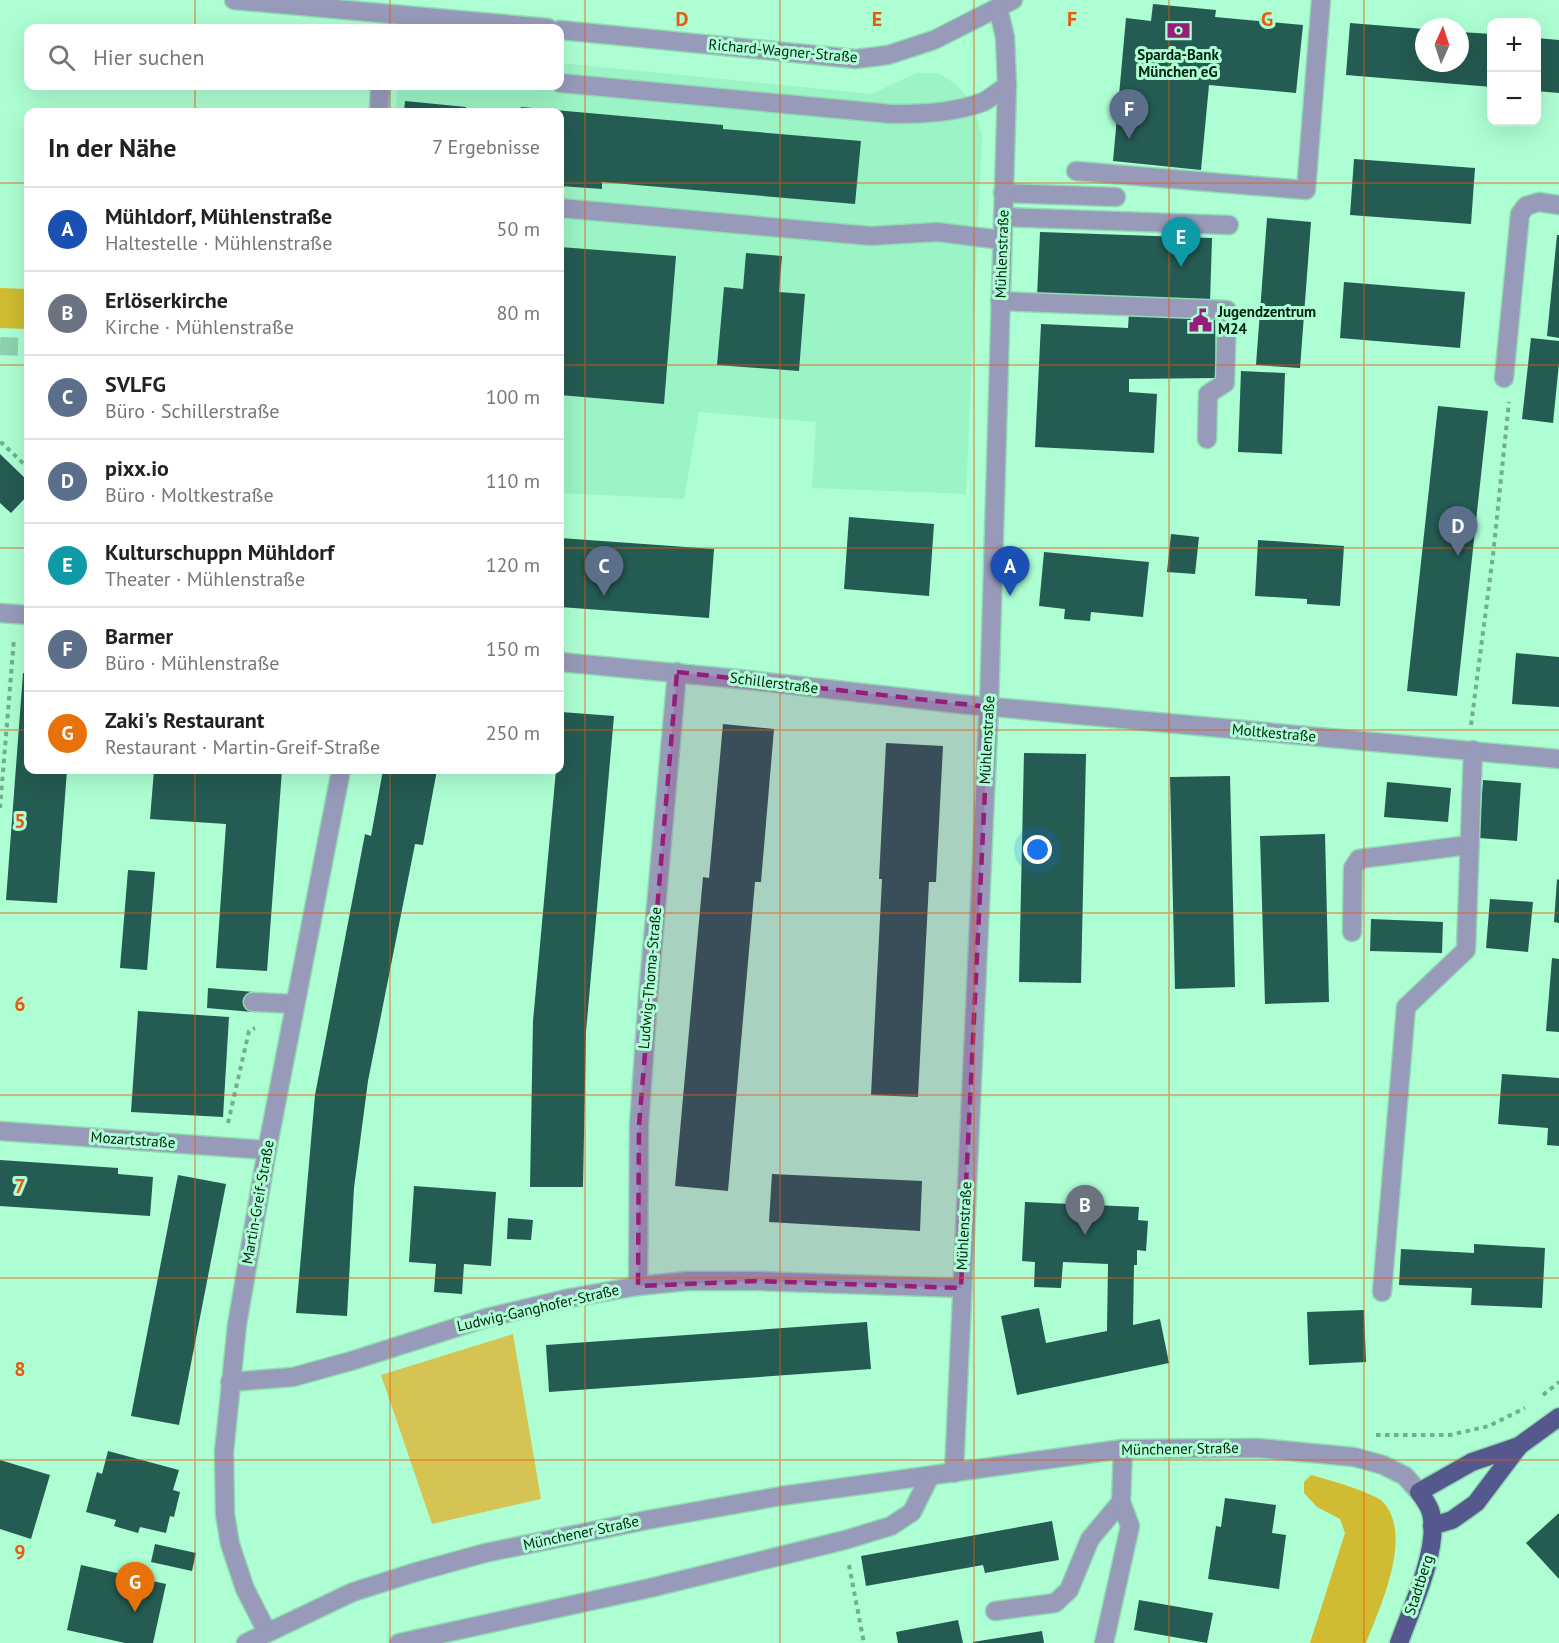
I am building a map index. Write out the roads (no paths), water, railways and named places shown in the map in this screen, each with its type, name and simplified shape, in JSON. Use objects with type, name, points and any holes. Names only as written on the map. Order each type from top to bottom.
[{"type":"main road","points":[[1432,1526],[1452,1520],[1476,1503],[1519,1446],[1559,1417]]},
{"type":"main road","points":[[1419,1492],[1472,1462],[1519,1446]]},
{"type":"main road","name":"Stadtberg","points":[[1399,1643],[1433,1539],[1431,1513],[1419,1492]]},
{"type":"street","points":[[234,0],[502,24]]},
{"type":"street","points":[[1076,171],[1306,190],[1321,0]]},
{"type":"street","name":"Richard-Wagner-Straße","points":[[564,30],[856,59],[888,55],[934,40],[1005,4]]},
{"type":"street","name":"Mühlenstraße","points":[[954,1473],[988,707],[1007,86],[1005,4]]},
{"type":"street","points":[[564,83],[892,114],[920,114],[958,109],[984,101],[1007,86]]},
{"type":"street","points":[[379,108],[380,90]]},
{"type":"street","points":[[1003,193],[1116,197]]},
{"type":"street","points":[[1504,378],[1520,214],[1526,206],[1539,202],[1559,205]]},
{"type":"street","points":[[564,208],[871,236],[937,232],[1002,240]]},
{"type":"street","points":[[1003,217],[1229,225]]},
{"type":"street","points":[[1000,301],[1227,309],[1226,383],[1208,394],[1207,439]]},
{"type":"street","name":"Schillerstraße","points":[[564,662],[677,672],[988,707]]},
{"type":"street","name":"Ludwig-Thoma-Straße","points":[[638,1286],[641,1102],[648,996],[677,672]]},
{"type":"street","name":"Moltkestraße","points":[[988,707],[1559,759]]},
{"type":"street","points":[[1382,1292],[1406,1007],[1466,950],[1471,750]]},
{"type":"street","name":"Martin-Greif-Straße","points":[[267,1632],[237,1569],[225,1514],[224,1452],[237,1325],[267,1150],[287,1004],[340,774]]},
{"type":"street","points":[[1352,932],[1353,868],[1359,859],[1470,845]]},
{"type":"street","points":[[253,1002],[287,1004]]},
{"type":"street","name":"Mozartstraße","points":[[0,1131],[267,1150]]},
{"type":"street","name":"Ludwig-Ganghofer-Straße","points":[[230,1382],[293,1377],[486,1318],[570,1298],[638,1286],[687,1281],[758,1281],[961,1288]]},
{"type":"street","name":"Münchener Straße","points":[[246,1643],[353,1592],[485,1553],[646,1520],[770,1498],[1123,1449],[1258,1448],[1354,1457],[1383,1465],[1405,1476],[1419,1492]]},
{"type":"street","points":[[1104,1643],[1130,1526],[1121,1502],[1123,1449]]},
{"type":"street","points":[[399,1643],[650,1588],[845,1540],[891,1526],[912,1512],[930,1476]]},
{"type":"street","points":[[994,1611],[1055,1603],[1069,1590],[1090,1539],[1121,1502]]},
{"type":"tunnel","points":[[0,346],[24,347]]},
{"type":"place","name":"Sparda-Bank München eG","points":[[1178,31]]},
{"type":"place","name":"Barmer","points":[[1129,139]]},
{"type":"place","name":"Kulturschuppn Mühldorf","points":[[1181,267]]},
{"type":"place","name":"Jugendzentrum M24","points":[[1200,321]]},
{"type":"place","name":"pixx.io","points":[[1458,556]]},
{"type":"place","name":"SVLFG","points":[[604,596]]},
{"type":"place","name":"Mühldorf, Mühlenstraße","points":[[1010,596]]},
{"type":"place","name":"Erlöserkirche","points":[[1085,1235]]},
{"type":"place","name":"Zaki's Restaurant","points":[[135,1612]]}]
